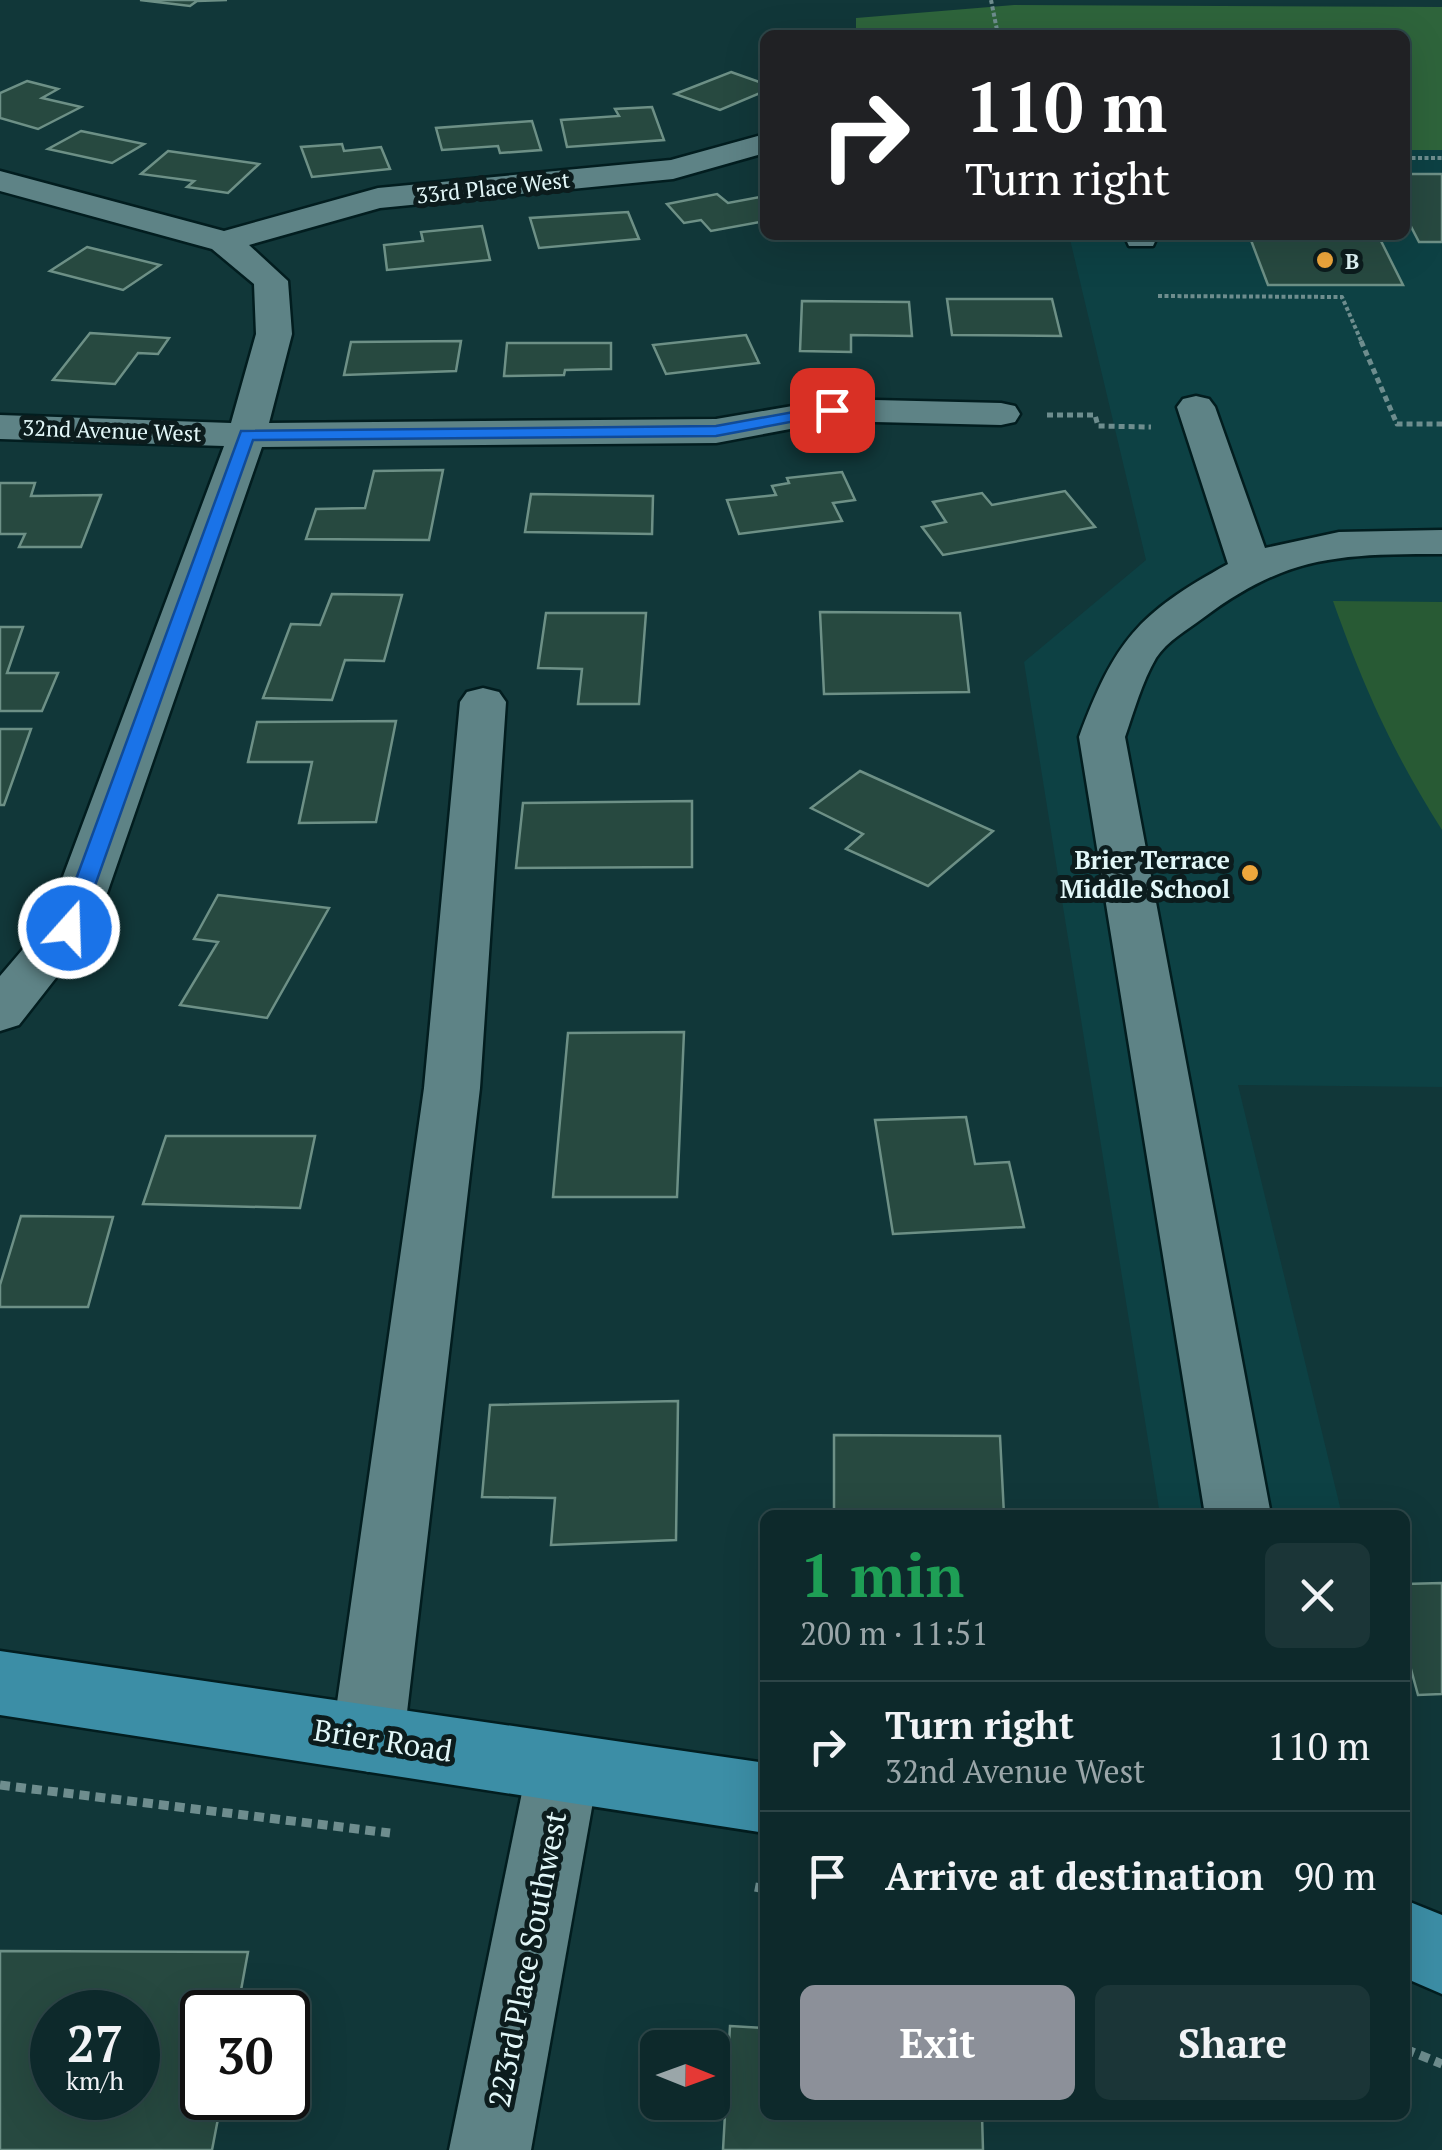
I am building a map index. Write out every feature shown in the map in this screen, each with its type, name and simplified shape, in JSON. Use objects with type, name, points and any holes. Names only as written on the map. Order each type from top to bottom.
[{"type":"main road","name":"Brier Road","points":[[0,1683],[760,1797]]},
{"type":"main road","points":[[1410,1940],[1442,1955]]},
{"type":"street","name":"33rd Place West","points":[[224,242],[378,198],[673,169],[760,144]]},
{"type":"street","points":[[0,181],[224,242],[271,281],[274,334],[246,435],[69,928],[0,1012]]},
{"type":"street","points":[[1196,407],[1250,566]]},
{"type":"street","name":"32nd Avenue West","points":[[0,427],[246,435],[716,431],[832,410],[1001,414]]},
{"type":"street","points":[[1237,1510],[1102,737],[1124,678],[1147,640],[1210,591],[1250,566],[1300,548],[1353,542],[1442,542]]},
{"type":"street","points":[[368,1738],[452,1088],[483,702]]},
{"type":"street","name":"223rd Place Southwest","points":[[490,2150],[563,1768]]},
{"type":"path","points":[[990,0],[997,30]]},
{"type":"path","points":[[1410,158],[1442,158]]},
{"type":"path","points":[[1158,296],[1342,298],[1396,424],[1442,424]]},
{"type":"path","points":[[1001,414],[1096,415],[1098,426],[1153,427]]},
{"type":"path","points":[[0,1784],[390,1834]]},
{"type":"path","points":[[1410,2051],[1442,2064]]},
{"type":"shaded area","name":"Brier Terrace Middle School","points":[[1442,7],[1442,1087],[1238,1085],[1341,1510],[1159,1510],[1024,662],[1146,560],[1070,240],[1410,240],[1410,31]]},
{"type":"green space","points":[[1014,5],[1442,7],[1442,150],[1410,150],[1410,30],[856,30],[856,18]]},
{"type":"green space","points":[[1333,601],[1442,602],[1442,830],[1380,718]]},
{"type":"building","points":[[140,0],[227,0],[197,1],[190,6]]},
{"type":"building","points":[[731,72],[760,82],[760,93],[720,110],[675,94]]},
{"type":"building","points":[[27,81],[58,89],[42,98],[81,107],[38,129],[0,118],[0,93]]},
{"type":"building","points":[[652,107],[664,140],[567,147],[561,120],[619,116],[615,109]]},
{"type":"building","points":[[532,121],[541,150],[500,153],[498,146],[442,150],[436,128]]},
{"type":"building","points":[[81,131],[144,144],[112,163],[48,149]]},
{"type":"building","points":[[342,144],[344,151],[381,147],[390,169],[312,177],[301,147]]},
{"type":"building","points":[[168,151],[259,164],[228,193],[187,187],[194,181],[141,174]]},
{"type":"building","points":[[1410,174],[1442,174],[1442,242],[1419,242],[1410,225]]},
{"type":"building","points":[[717,194],[728,203],[760,197],[760,222],[711,231],[701,220],[684,223],[667,204]]},
{"type":"building","points":[[628,212],[639,239],[539,248],[530,218]]},
{"type":"building","points":[[482,226],[490,260],[387,270],[384,245],[423,241],[421,232]]},
{"type":"building","name":"B","points":[[1251,240],[1380,240],[1403,285],[1268,285]]},
{"type":"building","points":[[87,247],[160,265],[123,290],[50,271]]},
{"type":"building","points":[[947,299],[1052,299],[1061,336],[952,335]]},
{"type":"building","points":[[802,301],[909,302],[912,336],[851,335],[851,352],[800,351]]},
{"type":"building","points":[[90,333],[169,338],[158,354],[138,353],[115,384],[53,380]]},
{"type":"building","points":[[746,335],[759,363],[666,374],[653,345]]},
{"type":"building","points":[[461,341],[456,371],[344,375],[351,342]]},
{"type":"building","points":[[507,343],[611,343],[611,369],[504,376]]},
{"type":"building","points":[[443,470],[429,540],[306,539],[316,509],[365,508],[374,471]]},
{"type":"building","points":[[842,472],[855,500],[833,503],[842,521],[739,534],[727,500],[776,495],[772,486],[789,483],[787,478]]},
{"type":"building","points":[[0,483],[35,483],[31,496],[101,495],[81,547],[19,547],[25,534],[0,534]]},
{"type":"building","points":[[1065,491],[1095,527],[943,555],[922,527],[946,522],[933,502],[982,493],[992,505]]},
{"type":"building","points":[[531,494],[653,496],[652,534],[525,532]]},
{"type":"building","points":[[332,594],[402,595],[384,661],[345,660],[332,700],[263,698],[291,624],[320,625]]},
{"type":"building","points":[[820,612],[960,613],[969,692],[824,694]]},
{"type":"building","points":[[546,613],[646,613],[639,704],[578,704],[582,669],[538,668]]},
{"type":"building","points":[[0,627],[23,627],[7,673],[58,673],[42,711],[0,711]]},
{"type":"building","points":[[396,721],[376,822],[299,823],[312,762],[248,762],[257,722]]},
{"type":"building","points":[[0,729],[31,729],[4,805],[0,805]]},
{"type":"building","points":[[860,771],[993,831],[928,886],[846,849],[863,834],[811,808]]},
{"type":"building","points":[[692,801],[692,867],[516,868],[523,803]]},
{"type":"building","points":[[218,895],[329,908],[267,1018],[180,1005],[218,942],[194,939]]},
{"type":"building","points":[[684,1032],[677,1197],[553,1197],[568,1033]]},
{"type":"building","points":[[966,1117],[975,1164],[1009,1162],[1024,1227],[893,1234],[875,1120]]},
{"type":"building","points":[[166,1136],[315,1136],[300,1208],[143,1204]]},
{"type":"building","points":[[21,1216],[113,1217],[88,1307],[0,1307],[0,1285]]},
{"type":"building","points":[[678,1401],[676,1540],[551,1545],[555,1498],[482,1497],[490,1405]]},
{"type":"building","points":[[834,1435],[1000,1436],[1004,1510],[834,1510]]},
{"type":"building","points":[[1442,1583],[1442,1694],[1418,1695],[1410,1665],[1410,1584]]},
{"type":"building","points":[[0,1951],[248,1952],[241,1990],[180,1990],[180,2120],[218,2120],[212,2150],[0,2150]]},
{"type":"building","points":[[730,2026],[760,2028],[760,2120],[982,2120],[983,2150],[723,2150],[725,2120],[730,2120]]},
{"type":"place","name":"B","points":[[1325,260]]},
{"type":"place","name":"Brier Terrace Middle School","points":[[1250,873]]},
{"type":"route","points":[[69,928],[246,435],[716,431],[832,410]]}]
